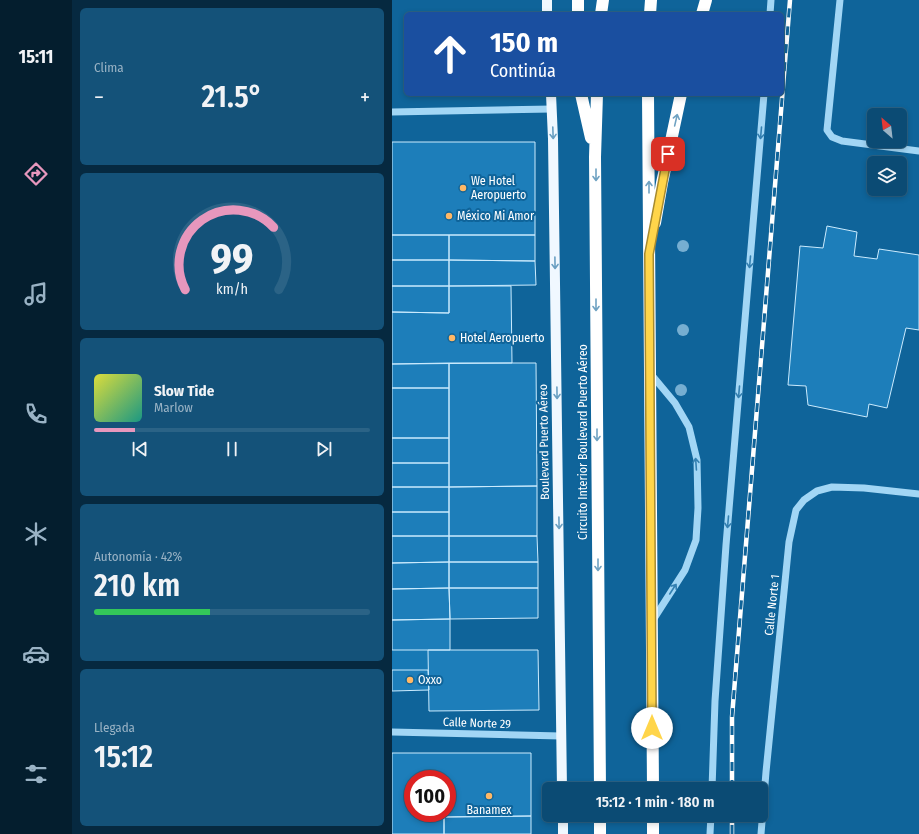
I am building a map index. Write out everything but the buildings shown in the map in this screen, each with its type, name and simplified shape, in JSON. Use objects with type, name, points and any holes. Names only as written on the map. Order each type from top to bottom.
[{"type":"highway","points":[[578,0],[578,12]]},
{"type":"highway","points":[[601,12],[603,0]]},
{"type":"highway","points":[[650,12],[651,0]]},
{"type":"highway","points":[[703,12],[706,0]]},
{"type":"highway","points":[[581,96],[595,157]]},
{"type":"highway","name":"Circuito Interior Boulevard Puerto Aéreo","points":[[597,96],[595,157],[600,782]]},
{"type":"highway","points":[[648,96],[653,782]]},
{"type":"highway","points":[[649,254],[681,96]]},
{"type":"highway","points":[[600,822],[600,834]]},
{"type":"highway","points":[[653,822],[653,834]]},
{"type":"main road","points":[[547,0],[547,12]]},
{"type":"main road","name":"Boulevard Puerto Aéreo","points":[[551,96],[562,782]]},
{"type":"main road","points":[[563,822],[563,834]]},
{"type":"street","points":[[770,12],[772,0]]},
{"type":"street","points":[[840,0],[827,130],[832,137],[842,141],[919,151]]},
{"type":"street","points":[[712,782],[715,702],[726,545],[764,96]]},
{"type":"street","points":[[392,112],[552,108]]},
{"type":"street","points":[[650,373],[675,403],[689,427],[696,460],[698,508],[696,540],[685,570],[652,622]]},
{"type":"street","name":"Calle Norte 1","points":[[761,834],[790,542],[796,510],[804,500],[817,491],[832,487],[864,488],[919,494]]},
{"type":"street","name":"Calle Norte 29","points":[[392,732],[562,736]]},
{"type":"street","points":[[710,834],[711,822]]},
{"type":"shaded area","points":[[392,650],[428,650],[428,670],[392,670]]},
{"type":"railway","points":[[784,74],[790,0]]},
{"type":"railway","points":[[732,782],[732,717],[782,96]]},
{"type":"railway","points":[[732,822],[732,834]]},
{"type":"place","name":"We Hotel Aeropuerto","points":[[463,188]]},
{"type":"place","name":"México Mi Amor","points":[[449,216]]},
{"type":"place","name":"Hotel Aeropuerto","points":[[452,338]]},
{"type":"place","name":"Oxxo","points":[[410,680]]},
{"type":"place","name":"Banamex","points":[[489,796]]},
{"type":"route","points":[[652,728],[649,254],[668,154]]}]
